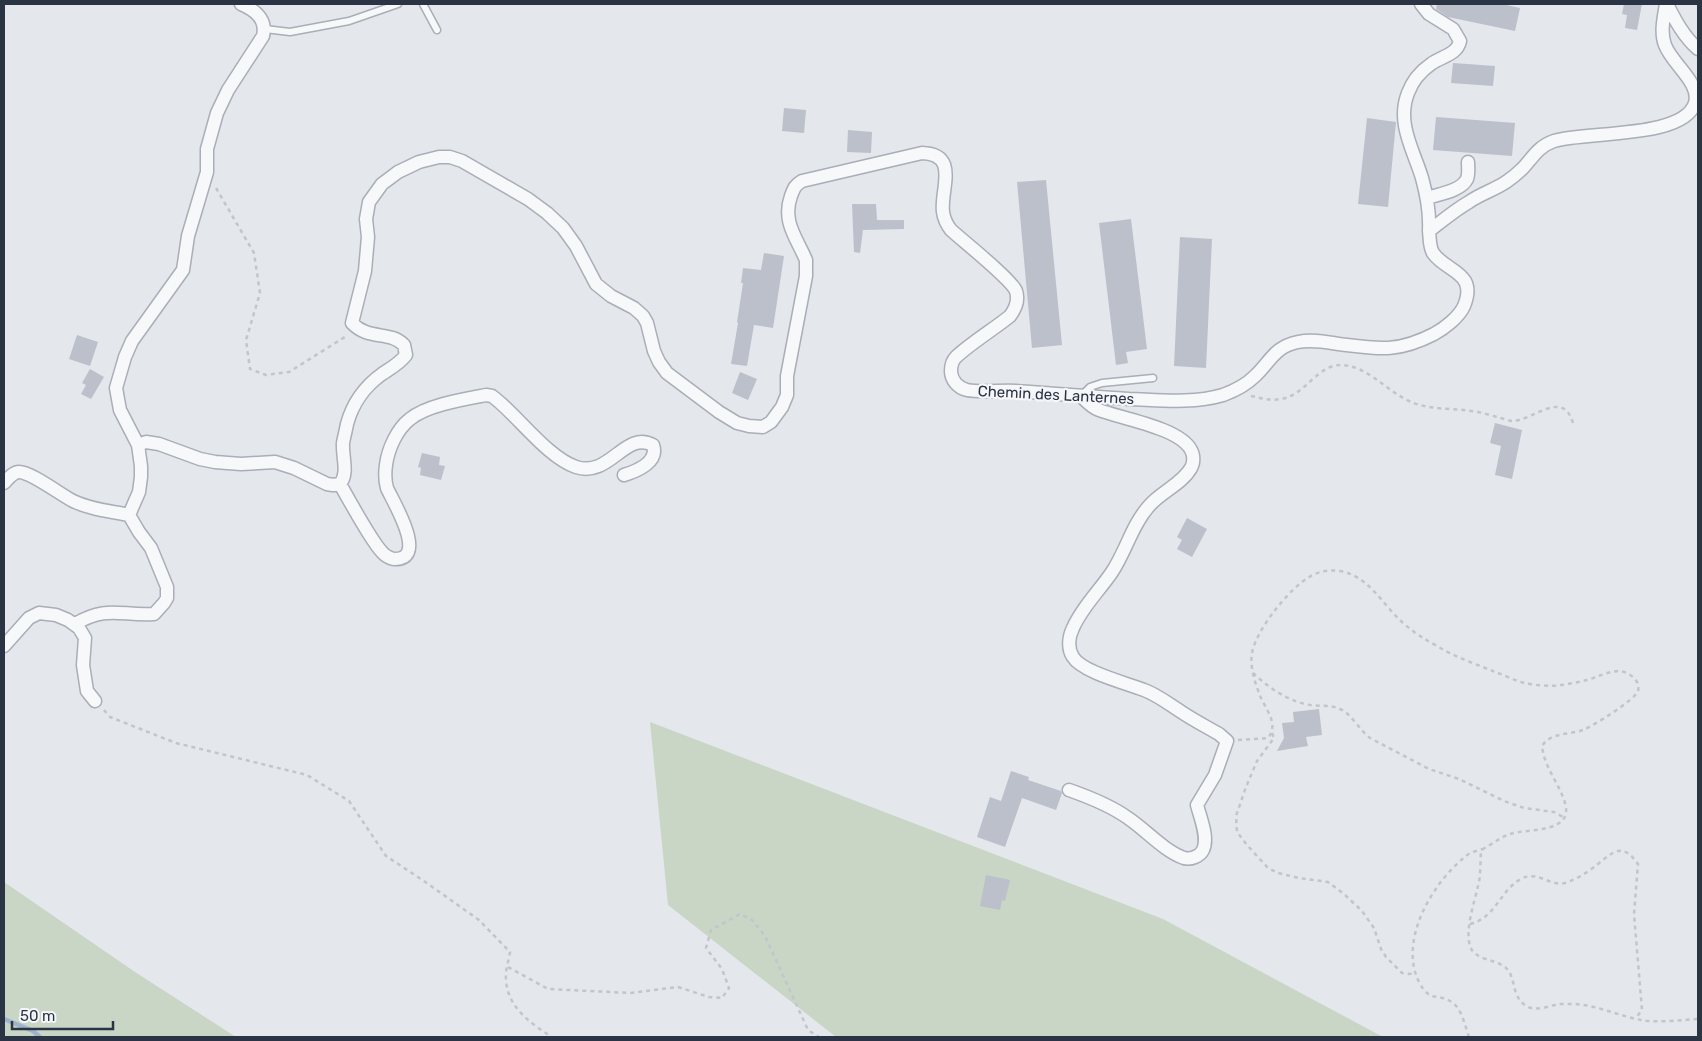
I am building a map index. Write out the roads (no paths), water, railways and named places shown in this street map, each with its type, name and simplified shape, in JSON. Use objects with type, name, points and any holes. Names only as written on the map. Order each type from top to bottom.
[{"type":"street","name":"Chemin des Lanternes","points":[[340,484],[345,470],[343,442],[352,407],[361,393],[374,380],[398,364],[406,355],[404,344],[398,340],[372,335],[358,329],[352,323],[365,271],[368,236],[366,219],[369,202],[382,184],[398,172],[419,162],[439,157],[450,157],[462,161],[528,199],[563,228],[576,246],[596,284],[611,296],[634,308],[643,316],[647,323],[654,351],[667,374],[737,423],[749,426],[763,427],[771,422],[782,407],[787,394],[787,376],[806,276],[806,260],[788,220],[788,206],[794,186],[802,180],[922,153],[934,155],[944,164],[946,170],[943,211],[945,222],[951,230],[1012,284],[1017,297],[1017,304],[1010,316],[955,358],[952,364],[952,378],[961,388],[968,390],[1001,390],[1184,402],[1222,395],[1232,391],[1255,376],[1271,356],[1282,347],[1296,342],[1321,341],[1383,350],[1405,346],[1426,338],[1442,330],[1464,307],[1467,295],[1466,285],[1461,276],[1454,269],[1441,262],[1433,253],[1430,245],[1430,214],[1427,198],[1404,125],[1407,95],[1413,83],[1431,64],[1454,52],[1460,41],[1453,29],[1429,14],[1421,4]]},
{"type":"street","points":[[1666,4],[1678,25],[1698,49]]},
{"type":"street","points":[[1429,231],[1469,201],[1504,184],[1545,145],[1563,139],[1662,127],[1681,120],[1688,114],[1695,102],[1696,93],[1693,83],[1672,59],[1664,43],[1662,24],[1666,4]]},
{"type":"street","points":[[129,514],[139,492],[142,477],[138,445],[120,410],[116,388],[132,341],[183,270],[188,236],[207,172],[207,149],[217,113],[228,90],[263,36],[265,29],[260,16],[245,5]]},
{"type":"street","points":[[1427,198],[1457,188],[1463,184],[1467,177],[1468,162]]},
{"type":"street","points":[[138,445],[146,442],[159,444],[184,454],[215,462],[240,464],[264,461],[275,462],[333,486],[340,484],[361,522],[379,549],[385,556],[391,558],[400,558],[407,553],[410,542],[406,526],[386,485],[385,475],[388,455],[400,430],[410,418],[426,410],[486,395],[497,400],[556,454],[576,467],[594,467],[612,460],[632,443],[640,441],[653,446],[654,455],[643,467],[624,475]]},
{"type":"street","points":[[1069,790],[1095,799],[1126,816],[1168,850],[1186,859],[1198,857],[1204,849],[1205,837],[1197,804],[1215,775],[1226,741],[1219,734],[1146,691],[1088,669],[1078,664],[1072,656],[1069,640],[1072,628],[1113,571],[1142,515],[1159,496],[1186,475],[1193,466],[1192,451],[1187,444],[1140,421],[1098,410],[1081,396]]},
{"type":"street","points":[[4,483],[13,474],[19,472],[29,475],[87,507],[104,512],[129,514]]},
{"type":"street","points":[[75,624],[92,615],[108,612],[154,614],[167,598],[167,588],[158,564],[129,514]]},
{"type":"street","points":[[4,646],[28,618],[39,614],[56,616],[75,624],[85,638],[83,665],[87,691],[95,701]]},
{"type":"lane","points":[[265,29],[290,32],[299,31],[349,21],[398,4]]},
{"type":"lane","points":[[423,4],[437,30]]},
{"type":"lane","points":[[1081,396],[1090,387],[1102,383],[1153,378]]},
{"type":"waterway","points":[[4,1019],[33,1031],[40,1037]]}]
